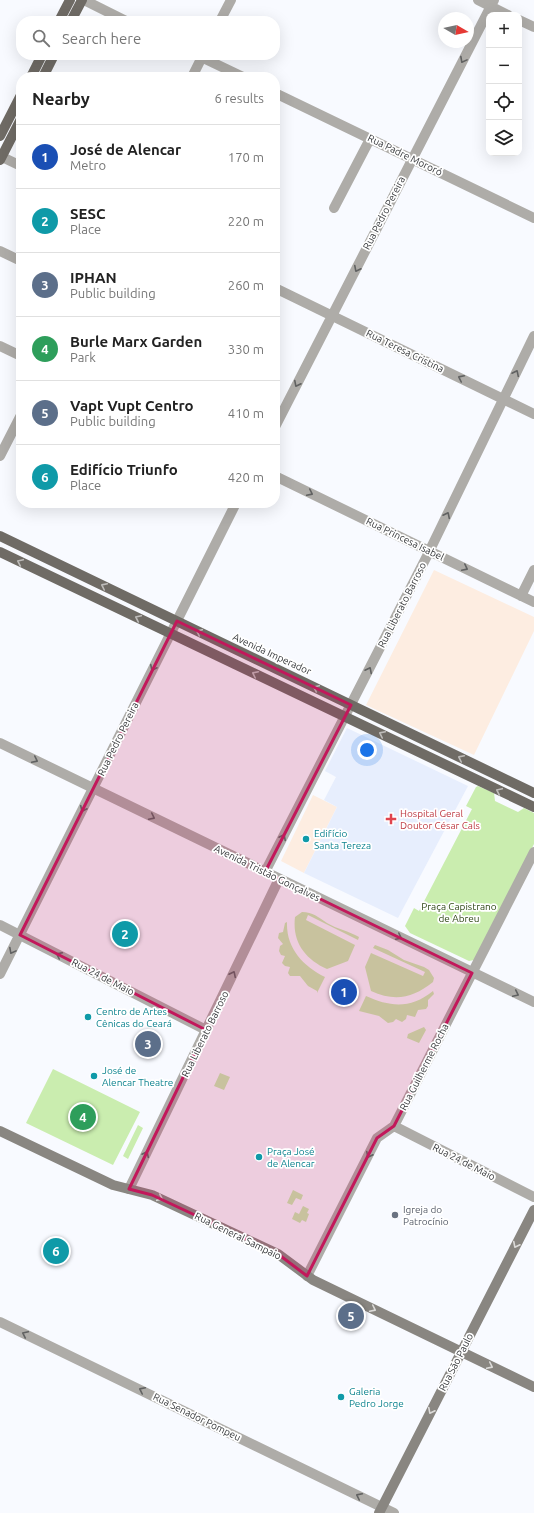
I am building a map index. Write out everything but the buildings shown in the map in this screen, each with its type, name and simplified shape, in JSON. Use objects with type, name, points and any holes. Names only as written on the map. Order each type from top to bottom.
[{"type":"main road","points":[[62,16],[70,0]]},
{"type":"main road","points":[[74,16],[83,0]]},
{"type":"main road","points":[[33,72],[39,60]]},
{"type":"main road","points":[[46,72],[52,60]]},
{"type":"main road","points":[[0,136],[16,105]]},
{"type":"main road","points":[[1,158],[16,129]]},
{"type":"main road","name":"Avenida Imperador","points":[[0,536],[534,793]]},
{"type":"main road","points":[[0,552],[171,633],[290,692],[345,716],[534,808]]},
{"type":"main road","name":"Rua General Sampaio","points":[[0,1131],[113,1185],[152,1195],[278,1254],[307,1276],[534,1387]]},
{"type":"main road","name":"Rua São Paulo","points":[[380,1510],[534,1210]]},
{"type":"street","points":[[83,0],[116,16]]},
{"type":"street","points":[[222,16],[230,0]]},
{"type":"street","points":[[478,0],[493,3],[504,12]]},
{"type":"street","name":"Rua Pedro Pereira","points":[[280,417],[493,3]]},
{"type":"street","points":[[522,21],[534,27]]},
{"type":"street","points":[[194,72],[199,60]]},
{"type":"street","points":[[209,60],[233,72]]},
{"type":"street","name":"Rua Padre Mororó","points":[[280,95],[534,218]]},
{"type":"street","points":[[334,208],[370,139]]},
{"type":"street","points":[[1,158],[16,164]]},
{"type":"street","points":[[0,251],[16,259]]},
{"type":"street","name":"Rua Teresa Cristina","points":[[280,290],[534,414]]},
{"type":"street","name":"Rua Liberato Barroso","points":[[266,872],[430,551],[534,336]]},
{"type":"street","points":[[0,346],[16,354]]},
{"type":"street","points":[[0,456],[4,441],[16,423]]},
{"type":"street","name":"Rua Princesa Isabel","points":[[280,478],[534,602]]},
{"type":"street","name":"Rua Pedro Pereira","points":[[0,974],[234,508]]},
{"type":"street","points":[[521,596],[534,570]]},
{"type":"street","name":"Avenida Tristão Gonçalves","points":[[0,743],[534,1002]]},
{"type":"street","name":"Rua Guilherme Rocha","points":[[307,1276],[377,1138],[394,1126],[534,852]]},
{"type":"street","name":"Rua Liberato Barroso","points":[[129,1189],[279,879]]},
{"type":"street","name":"Rua 24 de Maio","points":[[0,925],[206,1030]]},
{"type":"street","name":"Rua 24 de Maio","points":[[394,1126],[534,1197]]},
{"type":"street","name":"Rua Senador Pompeu","points":[[0,1322],[380,1510],[394,1513]]},
{"type":"highlighted area","points":[[177,621],[351,705],[265,872],[472,973],[394,1126],[377,1138],[307,1276],[278,1254],[152,1195],[129,1189],[206,1030],[20,935]]},
{"type":"shaded area","points":[[434,570],[534,617],[534,631],[474,755],[366,705]]},
{"type":"shaded area","name":"Hospital Geral Doutor César Cals","points":[[347,728],[468,786],[398,918],[304,873],[337,807],[324,800],[336,777],[325,771]]},
{"type":"shaded area","name":"Edifício Santa Tereza","points":[[313,795],[337,807],[304,873],[281,861]]},
{"type":"green space","name":"Praça Capistrano de Abreu","points":[[478,786],[494,793],[495,801],[518,812],[524,808],[534,813],[534,844],[477,956],[474,960],[469,961],[410,933],[405,926],[414,908],[419,911],[472,809],[466,806],[476,787]]},
{"type":"green space","points":[[302,912],[312,914],[331,925],[359,937],[358,940],[308,915],[306,920],[355,945],[348,961],[327,969],[306,955],[298,942],[295,926],[295,917]]},
{"type":"green space","points":[[287,922],[289,940],[297,955],[317,973],[325,977],[317,993],[317,991],[308,986],[300,976],[290,976],[288,973],[290,967],[285,966],[282,963],[285,956],[281,955],[279,951],[280,946],[283,944],[278,938],[279,933],[283,932],[285,923]]},
{"type":"green space","points":[[375,945],[388,950],[404,960],[429,970],[434,978],[433,982],[418,992],[404,997],[388,996],[371,991],[365,967],[371,953],[423,976],[425,972],[373,948]]},
{"type":"green space","points":[[433,991],[434,994],[428,1000],[428,1006],[426,1009],[418,1010],[415,1017],[407,1015],[406,1019],[402,1022],[396,1019],[393,1022],[388,1023],[379,1016],[359,1011],[366,996],[392,1004],[400,1004],[417,1001]]},
{"type":"green space","points":[[424,1027],[426,1030],[419,1043],[407,1038],[408,1034]]},
{"type":"green space","points":[[53,1069],[140,1112],[113,1165],[26,1123]]},
{"type":"green space","points":[[220,1073],[230,1077],[224,1090],[214,1086]]},
{"type":"green space","points":[[138,1125],[143,1128],[128,1159],[123,1156]]},
{"type":"green space","points":[[293,1190],[303,1195],[301,1200],[296,1198],[292,1205],[287,1203]]},
{"type":"green space","points":[[303,1206],[309,1209],[307,1213],[309,1214],[306,1222],[302,1220],[300,1223],[292,1219],[295,1212],[299,1214]]},
{"type":"place","name":"Hospital Geral Doutor César Cals","points":[[391,819]]},
{"type":"place","name":"Edifício Santa Tereza","points":[[306,839]]},
{"type":"place","name":"SESC","points":[[125,934]]},
{"type":"place","name":"José de Alencar","points":[[344,992]]},
{"type":"place","name":"Centro de Artes Cênicas do Ceará","points":[[88,1017]]},
{"type":"place","name":"IPHAN","points":[[148,1044]]},
{"type":"place","name":"José de Alencar Theatre","points":[[94,1076]]},
{"type":"place","name":"Burle Marx Garden","points":[[83,1117]]},
{"type":"place","name":"Praça José de Alencar","points":[[259,1157]]},
{"type":"place","name":"Igreja do Patrocínio","points":[[395,1215]]},
{"type":"place","name":"Edifício Triunfo","points":[[56,1251]]},
{"type":"place","name":"Vapt Vupt Centro","points":[[351,1316]]},
{"type":"place","name":"Galeria Pedro Jorge","points":[[341,1397]]}]
